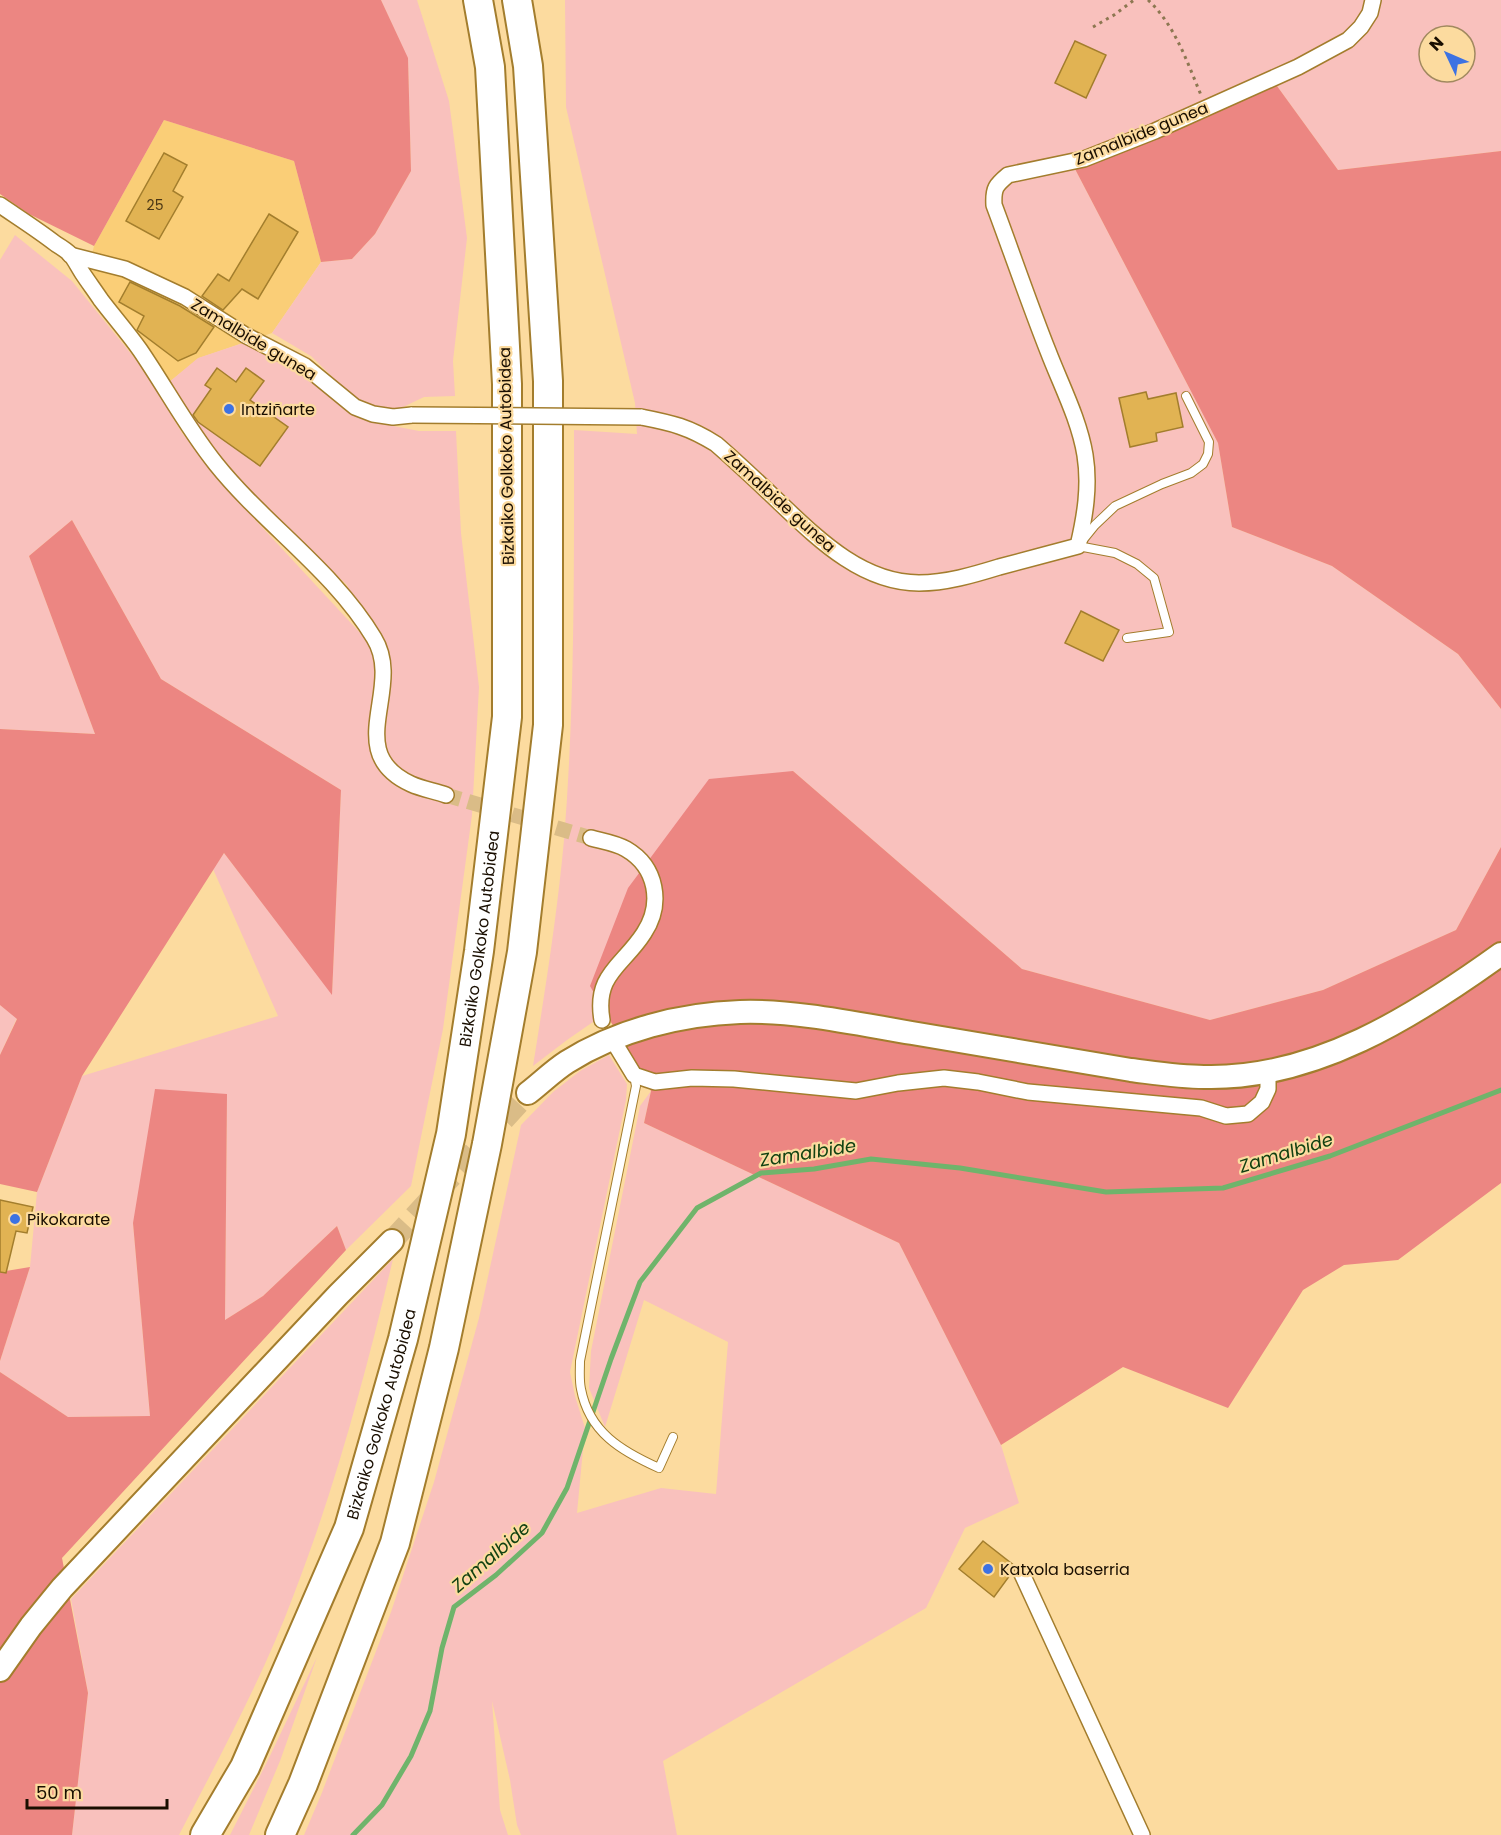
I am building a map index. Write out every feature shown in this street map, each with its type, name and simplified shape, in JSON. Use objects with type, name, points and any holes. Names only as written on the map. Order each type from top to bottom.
[{"type":"highway","name":"Bizkaiko Golkoko Autobidea","points":[[204,1835],[245,1767],[349,1528],[403,1339],[451,1134],[477,963],[507,717],[507,384],[490,67],[478,0]]},
{"type":"highway","points":[[280,1835],[303,1784],[395,1543],[444,1348],[487,1144],[522,952],[548,725],[548,381],[528,66],[518,0]]},
{"type":"main road","points":[[528,1093],[567,1062],[614,1038],[673,1020],[741,1011],[830,1020],[1131,1070],[1205,1077],[1268,1072],[1301,1065],[1357,1042],[1442,994],[1501,954]]},
{"type":"main road","points":[[0,1671],[31,1626],[62,1588],[338,1294],[392,1241]]},
{"type":"street","name":"Zamalbide gunea","points":[[70,255],[125,268],[185,297],[245,335],[305,366],[355,407],[373,414],[393,417],[640,417],[675,423],[716,444],[813,534],[843,557],[868,571],[894,580],[917,583],[970,575],[1078,546],[1086,512],[1088,481],[1085,454],[1077,424],[994,205],[993,191],[999,182],[1008,174],[1083,159],[1155,131],[1298,67],[1348,40],[1361,27],[1370,13],[1373,0]]},
{"type":"street","name":"Zamalbide gunea","points":[[0,205],[70,255],[139,349],[191,430],[216,464],[318,568],[361,619],[376,640],[382,657],[384,679],[375,737],[379,752],[387,765],[412,785],[446,795]]},
{"type":"street","points":[[591,838],[624,848],[638,857],[649,872],[655,888],[656,901],[652,919],[636,944],[609,975],[600,1004],[602,1020]]},
{"type":"street","points":[[617,1047],[634,1075],[655,1082],[692,1078],[734,1079],[856,1091],[944,1078],[1038,1093],[1201,1108],[1226,1116],[1248,1114],[1262,1102],[1268,1089],[1268,1072]]},
{"type":"street","points":[[1022,1574],[1142,1835]]},
{"type":"lane","points":[[1127,638],[1169,632],[1154,578],[1137,564],[1115,553],[1078,546],[1115,506],[1191,473],[1203,464],[1208,454],[1209,441],[1186,396]]},
{"type":"lane","points":[[634,1075],[636,1086],[580,1361],[580,1388],[591,1419],[608,1439],[632,1456],[659,1468],[673,1437]]},
{"type":"path","points":[[1093,27],[1134,0]]},
{"type":"path","points":[[1148,0],[1158,10],[1174,34],[1206,108]]},
{"type":"shaded area","points":[[0,0],[381,0],[408,58],[411,171],[375,234],[352,259],[321,262],[294,161],[164,120],[94,246],[29,214],[0,194]]},
{"type":"shaded area","points":[[381,0],[417,0],[449,101],[467,238],[453,361],[455,396],[424,397],[399,409],[375,407],[355,399],[311,356],[272,333],[321,262],[352,259],[375,234],[411,171],[408,59]]},
{"type":"shaded area","points":[[565,0],[1501,0],[1501,151],[1338,170],[1277,86],[1075,169],[1218,443],[1232,527],[1332,566],[1458,654],[1501,709],[1501,847],[1456,930],[1323,990],[1210,1020],[1022,969],[793,771],[606,1013],[533,1066],[558,897],[568,789],[573,635],[574,430],[637,434],[635,403],[566,107]]},
{"type":"shaded area","points":[[1277,86],[1338,170],[1501,151],[1501,709],[1458,654],[1332,566],[1232,527],[1218,443],[1075,169]]},
{"type":"shaded area","points":[[164,120],[294,161],[321,262],[272,333],[199,358],[168,383],[88,271],[94,246]]},
{"type":"shaded area","points":[[15,235],[72,281],[145,371],[182,433],[249,513],[363,636],[347,585],[259,501],[208,443],[168,383],[198,358],[243,343],[313,378],[332,399],[373,422],[419,431],[456,431],[461,533],[479,687],[472,815],[443,1029],[411,1186],[346,1250],[337,1226],[263,1296],[225,1320],[227,1095],[133,1223],[150,1416],[68,1417],[0,1372],[0,1361],[30,1267],[37,1192],[82,1076],[278,1016],[213,869],[224,853],[332,994],[341,790],[161,679],[72,520],[29,556],[95,734],[0,729],[0,260]]},
{"type":"shaded area","points":[[72,520],[161,679],[341,790],[332,995],[224,853],[82,1076],[37,1192],[0,1184],[0,1055],[17,1019],[0,1005],[0,729],[95,734],[29,556]]},
{"type":"shaded area","points":[[793,771],[1022,969],[1210,1020],[1323,990],[1456,930],[1501,847],[1501,1183],[1398,1260],[1344,1265],[1303,1290],[1228,1408],[1123,1367],[1001,1445],[899,1243],[644,1123],[651,1091],[590,986],[628,888],[709,779]]},
{"type":"shaded area","points":[[0,1005],[17,1018],[0,1055]]},
{"type":"shaded area","points":[[609,1055],[627,1084],[626,1100],[570,1372],[585,1428],[577,1513],[661,1488],[716,1494],[728,1342],[644,1300],[605,1427],[589,1388],[591,1351],[640,1106],[651,1091],[644,1123],[899,1243],[1001,1445],[1019,1503],[965,1528],[926,1608],[663,1761],[677,1835],[521,1835],[492,1701],[500,1810],[508,1835],[304,1835],[391,1612],[434,1482],[479,1318],[521,1125],[553,1092],[580,1071]]},
{"type":"shaded area","points":[[155,1089],[227,1094],[225,1320],[263,1296],[337,1226],[346,1250],[62,1558],[88,1693],[72,1835],[0,1835],[0,1372],[68,1417],[150,1416],[133,1223]]},
{"type":"shaded area","points":[[393,1259],[349,1428],[294,1594],[255,1686],[179,1835],[72,1835],[88,1693],[71,1599]]},
{"type":"shaded area","points":[[30,1267],[0,1361],[0,1272]]},
{"type":"shaded area","points":[[317,1657],[280,1761],[249,1835],[230,1835],[268,1760]]},
{"type":"building","points":[[1075,41],[1106,55],[1086,98],[1055,83]]},
{"type":"building","points":[[164,153],[187,165],[173,191],[183,197],[159,239],[126,221]]},
{"type":"building","points":[[269,214],[298,232],[258,299],[242,289],[223,310],[202,296],[218,274],[229,281]]},
{"type":"building","points":[[130,282],[180,306],[214,327],[196,353],[178,361],[137,330],[144,316],[119,302]]},
{"type":"building","name":"Intziñarte","points":[[217,368],[236,382],[246,368],[264,381],[250,400],[288,427],[260,466],[198,422],[193,415],[211,389],[205,385]]},
{"type":"building","points":[[1146,392],[1148,399],[1176,393],[1183,427],[1156,433],[1157,441],[1130,447],[1119,398]]},
{"type":"building","points":[[1081,611],[1119,630],[1103,661],[1065,643]]},
{"type":"building","name":"Pikokarate","points":[[0,1200],[33,1207],[27,1233],[16,1231],[6,1273],[0,1272]]},
{"type":"building","name":"Katxola baserria","points":[[983,1541],[1016,1567],[994,1597],[959,1569]]},
{"type":"waterway","name":"Zamalbide","points":[[353,1835],[382,1805],[411,1756],[430,1711],[442,1648],[454,1607],[496,1575],[542,1533],[567,1488],[640,1282],[697,1208],[761,1173],[814,1169],[871,1159],[960,1168],[1106,1192],[1223,1188],[1330,1156],[1501,1090]]},
{"type":"tunnel","points":[[446,795],[591,838]]},
{"type":"tunnel","points":[[392,1241],[528,1093]]},
{"type":"place","name":"Intziñarte","points":[[229,409]]},
{"type":"place","name":"Pikokarate","points":[[15,1219]]},
{"type":"place","name":"Katxola baserria","points":[[988,1569]]}]
